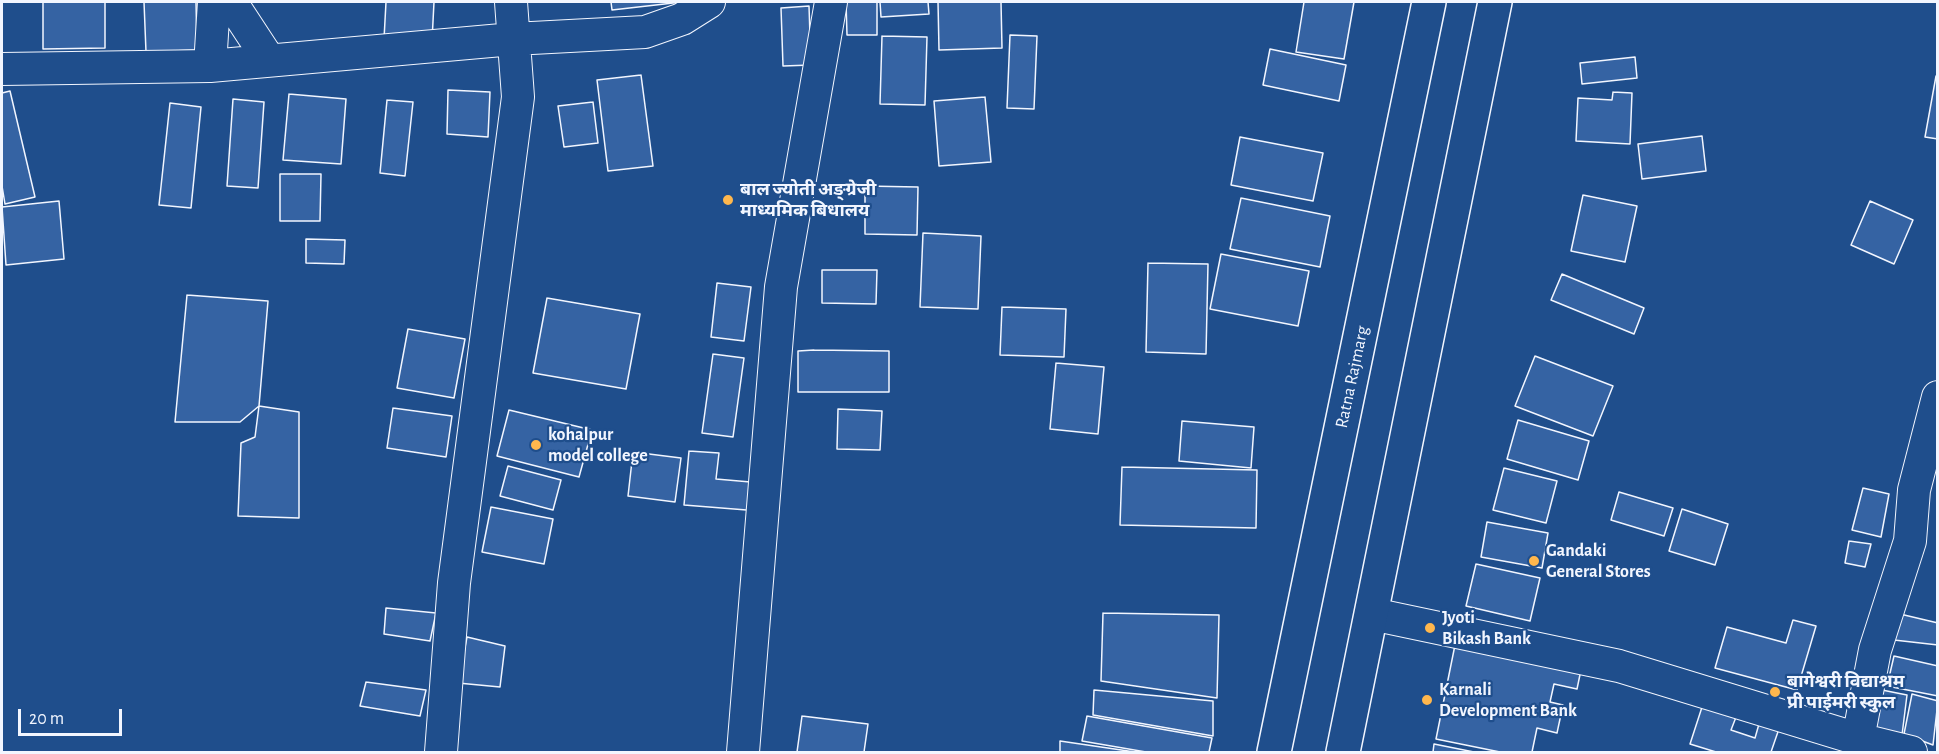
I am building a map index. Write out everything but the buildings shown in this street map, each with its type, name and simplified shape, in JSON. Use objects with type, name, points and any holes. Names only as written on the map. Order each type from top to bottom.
[{"type":"highway","name":"Ratna Rajmarg","points":[[1274,753],[1429,2]]},
{"type":"highway","points":[[1342,753],[1495,2]]},
{"type":"street","points":[[210,66],[214,2]]},
{"type":"street","points":[[231,2],[269,60]]},
{"type":"street","points":[[441,753],[454,583],[518,97],[511,2]]},
{"type":"street","points":[[2,69],[210,66],[513,39],[645,32],[682,19],[710,2]]},
{"type":"street","points":[[743,753],[781,287],[831,2]]},
{"type":"street","points":[[1862,746],[1875,650],[1910,542],[1914,490],[1938,397]]},
{"type":"street","points":[[1372,614],[1619,666],[1862,746],[1911,753]]},
{"type":"place","name":"बाल ज्योती अङ्ग्रेजी माध्यमिक बिधालय","points":[[728,200]]},
{"type":"place","name":"kohalpur model college","points":[[536,445]]},
{"type":"place","name":"Gandaki General Stores","points":[[1534,561]]},
{"type":"place","name":"Jyoti Bikash Bank","points":[[1430,628]]},
{"type":"place","name":"बागेश्वरी विद्याश्रम प्री पाईमरी स्कुल","points":[[1775,692]]},
{"type":"place","name":"Karnali Development Bank","points":[[1427,700]]}]
